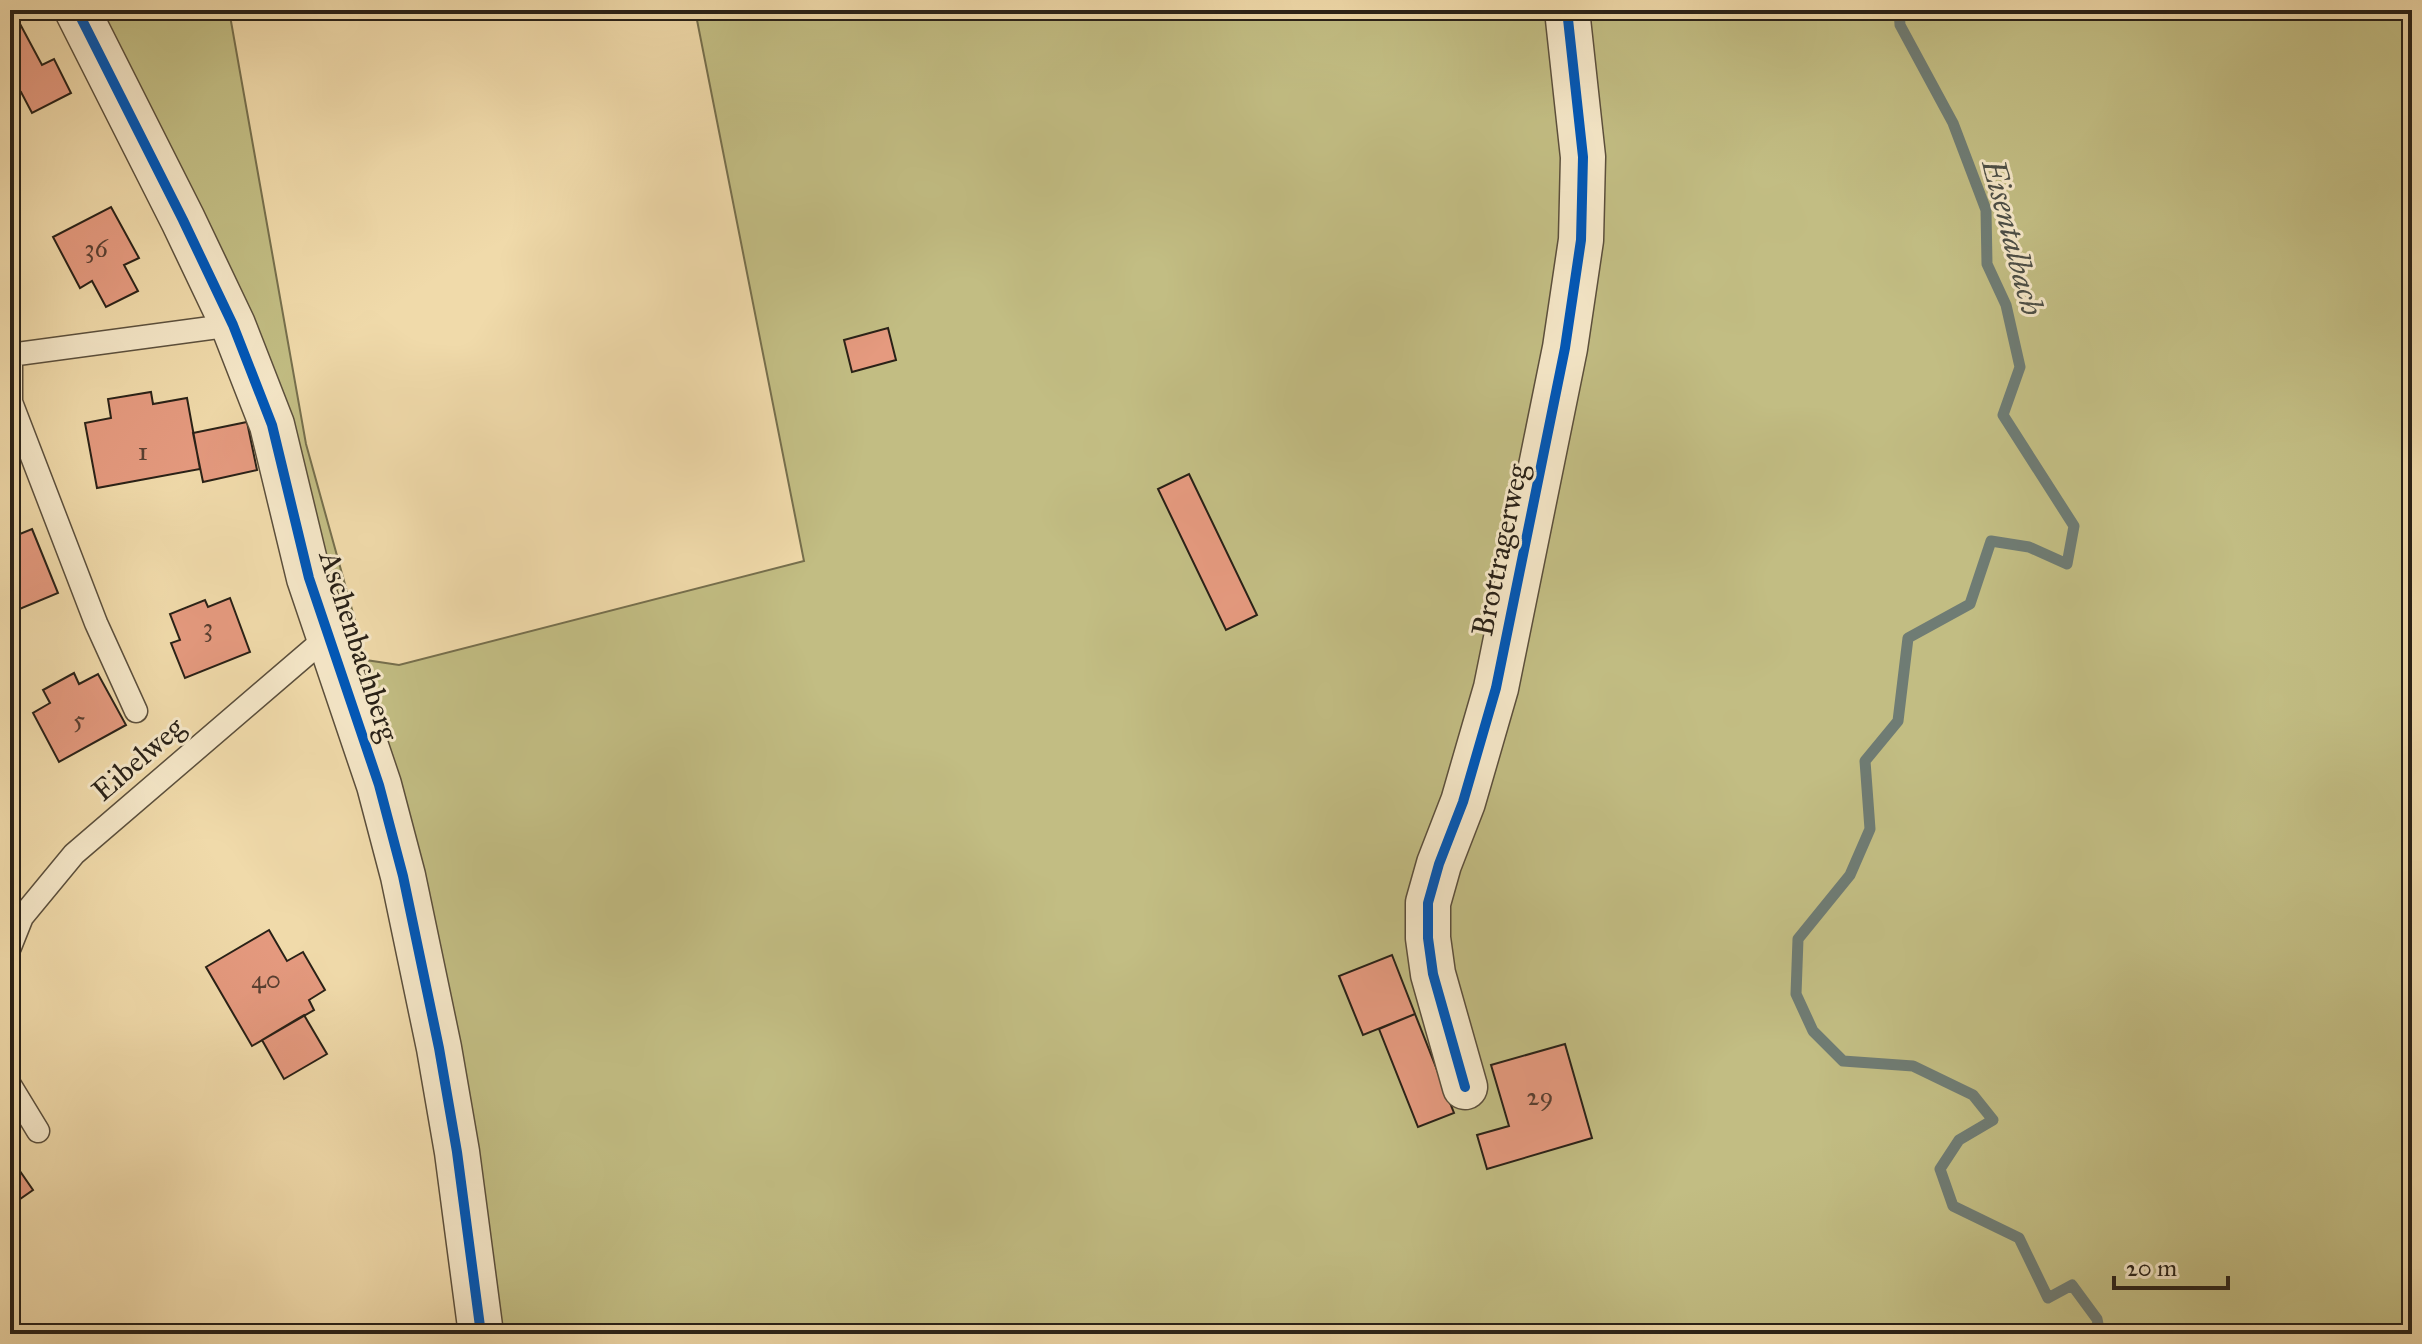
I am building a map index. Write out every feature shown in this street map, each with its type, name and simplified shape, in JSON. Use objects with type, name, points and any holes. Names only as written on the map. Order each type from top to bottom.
[{"type":"street","name":"Aschenbachberg","points":[[77,10],[233,325],[272,425],[309,578],[379,785],[403,876],[457,1152],[478,1333]]},
{"type":"street","name":"Brottragerweg","points":[[1465,1087],[1433,974],[1428,938],[1428,903],[1463,802],[1496,688],[1565,348],[1581,240],[1583,157],[1567,10]]},
{"type":"lane","points":[[136,711],[96,623],[11,402],[10,355],[233,325]]},
{"type":"lane","name":"Eibelweg","points":[[10,947],[22,917],[74,854],[328,636]]},
{"type":"lane","points":[[10,1085],[38,1131]]},
{"type":"shaded area","points":[[60,10],[229,10],[306,444],[366,660],[399,665],[804,561],[695,10],[2412,10],[2412,1334],[466,1334],[389,879],[258,428]]},
{"type":"building","points":[[19,22],[42,65],[54,59],[71,93],[32,113],[21,92],[10,97],[10,27]]},
{"type":"building","points":[[111,207],[139,258],[124,265],[138,291],[106,307],[92,281],[80,288],[53,237]]},
{"type":"building","points":[[888,328],[896,360],[852,372],[844,340]]},
{"type":"building","points":[[151,392],[153,404],[187,398],[200,469],[97,488],[85,423],[111,418],[108,399]]},
{"type":"building","points":[[247,422],[257,470],[203,482],[193,433]]},
{"type":"building","points":[[1189,474],[1257,615],[1226,630],[1158,489]]},
{"type":"building","points":[[32,529],[58,593],[10,613],[10,538]]},
{"type":"building","points":[[230,598],[250,652],[185,678],[171,643],[180,640],[170,614],[205,600],[208,607]]},
{"type":"building","points":[[74,673],[79,684],[98,674],[126,725],[59,762],[33,713],[50,703],[43,690]]},
{"type":"building","points":[[269,930],[287,961],[303,952],[325,990],[309,1000],[314,1010],[252,1046],[206,967]]},
{"type":"building","points":[[1392,955],[1415,1014],[1363,1035],[1339,976]]},
{"type":"building","points":[[1415,1014],[1454,1113],[1418,1127],[1379,1029]]},
{"type":"building","points":[[304,1015],[327,1054],[284,1079],[262,1040]]},
{"type":"building","points":[[1565,1044],[1592,1138],[1487,1169],[1477,1135],[1509,1126],[1491,1065]]},
{"type":"building","points":[[13,1161],[33,1190],[10,1206],[10,1163]]},
{"type":"waterway","name":"Eisentalbach","points":[[1899,10],[1900,25],[1953,123],[1986,210],[1987,264],[2006,305],[2020,367],[2003,415],[2074,526],[2067,564],[2029,547],[1991,541],[1970,604],[1908,638],[1898,721],[1865,761],[1870,829],[1850,875],[1798,939],[1796,994],[1813,1031],[1843,1061],[1913,1066],[1973,1095],[1993,1120],[1959,1140],[1940,1169],[1953,1206],[2019,1238],[2048,1298],[2072,1285],[2097,1319],[2100,1334]]},
{"type":"cycle path","points":[[77,10],[233,325],[272,425],[309,578],[379,785],[403,876],[457,1152],[481,1334]]},
{"type":"cycle path","points":[[1465,1087],[1433,974],[1428,938],[1428,903],[1463,802],[1496,688],[1565,348],[1581,240],[1583,157],[1567,10]]}]
